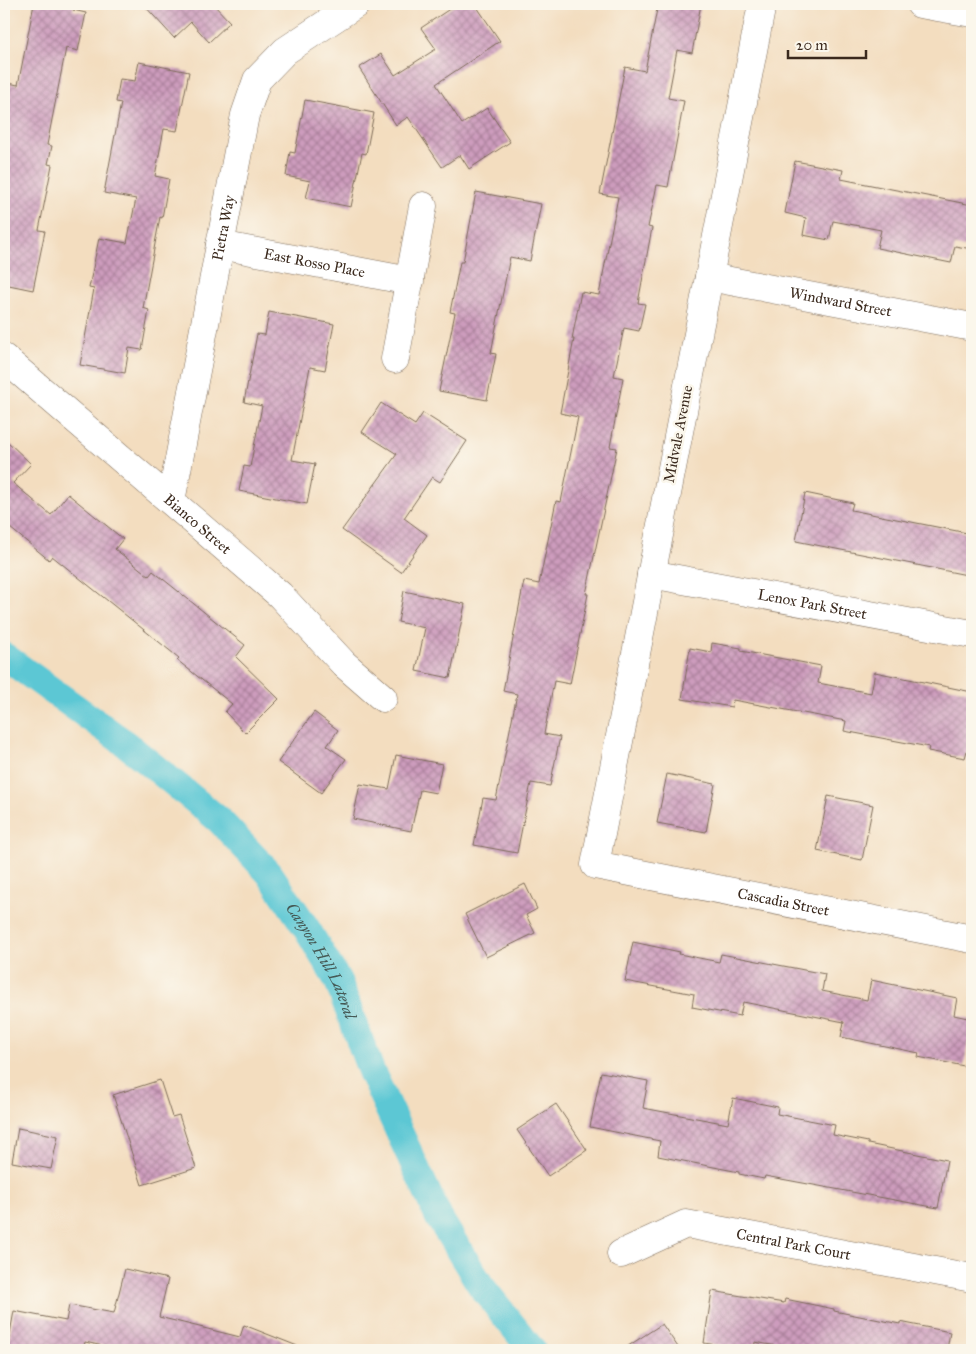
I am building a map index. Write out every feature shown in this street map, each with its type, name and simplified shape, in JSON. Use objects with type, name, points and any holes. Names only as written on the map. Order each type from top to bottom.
[{"type":"street","name":"Pietra Way","points":[[171,501],[245,115],[257,80],[285,51],[356,4]]},
{"type":"street","name":"Midvale Avenue","points":[[595,864],[762,4]]},
{"type":"street","points":[[920,4],[972,13]]},
{"type":"street","points":[[395,359],[423,206]]},
{"type":"street","name":"East Rosso Place","points":[[220,245],[410,281]]},
{"type":"street","name":"Windward Street","points":[[709,278],[972,327]]},
{"type":"street","name":"Bianco Street","points":[[4,358],[280,595],[344,664],[383,698]]},
{"type":"street","name":"Lenox Park Street","points":[[651,574],[972,634]]},
{"type":"street","name":"Cascadia Street","points":[[595,864],[972,939]]},
{"type":"street","name":"Central Park Court","points":[[621,1254],[686,1224],[972,1278]]},
{"type":"building","points":[[34,4],[74,4],[73,10],[86,13],[78,51],[66,48],[47,145],[52,146],[48,164],[52,165],[39,230],[45,231],[33,290],[4,284],[4,138],[9,115],[4,114],[4,82],[18,85]]},
{"type":"building","points":[[143,4],[213,4],[230,22],[209,42],[191,22],[174,38]]},
{"type":"building","points":[[457,4],[475,4],[500,41],[436,84],[462,124],[487,108],[510,142],[469,169],[460,155],[442,167],[408,117],[396,125],[359,68],[381,54],[395,75],[436,49],[421,28]]},
{"type":"building","points":[[658,4],[701,4],[692,53],[677,50],[668,98],[684,101],[668,187],[657,185],[648,227],[652,228],[638,303],[645,304],[639,331],[624,328],[614,376],[623,378],[610,447],[617,448],[586,594],[588,594],[570,684],[554,681],[544,734],[560,737],[550,786],[531,783],[517,853],[474,845],[483,798],[496,800],[517,694],[503,691],[524,581],[539,584],[556,501],[561,502],[578,417],[560,413],[581,292],[599,295],[618,197],[600,194],[625,67],[645,71]]},
{"type":"building","points":[[139,62],[189,72],[177,131],[164,129],[155,176],[169,179],[143,308],[149,310],[142,350],[129,348],[125,373],[80,365],[94,289],[89,288],[99,238],[127,243],[136,199],[104,193],[121,103],[116,102],[120,79],[135,81]]},
{"type":"building","points":[[305,100],[374,113],[366,154],[362,153],[351,207],[306,198],[310,181],[286,176],[290,152],[295,153]]},
{"type":"building","points":[[795,161],[843,170],[841,179],[972,205],[972,249],[955,246],[951,263],[877,248],[881,230],[833,221],[829,240],[803,235],[806,218],[785,213]]},
{"type":"building","points":[[476,192],[541,204],[530,261],[510,257],[491,353],[496,354],[487,400],[439,391],[455,313],[450,312],[460,262],[463,262]]},
{"type":"building","points":[[269,312],[334,324],[325,370],[310,367],[292,460],[315,464],[307,504],[239,491],[244,466],[250,467],[262,406],[244,402],[257,334],[265,335]]},
{"type":"building","points":[[381,403],[415,425],[423,413],[467,441],[440,482],[432,477],[404,518],[427,535],[401,572],[342,530],[397,454],[362,432]]},
{"type":"building","points":[[4,438],[31,464],[13,483],[51,515],[68,494],[123,539],[115,549],[149,576],[153,571],[245,645],[236,657],[279,699],[245,733],[225,712],[232,704],[177,660],[179,658],[52,556],[49,560],[4,523]]},
{"type":"building","points":[[805,493],[853,503],[851,510],[972,534],[972,576],[796,541]]},
{"type":"building","points":[[404,591],[465,604],[450,678],[416,671],[425,628],[398,622]]},
{"type":"building","points":[[712,643],[741,648],[741,651],[821,666],[818,683],[871,693],[875,672],[972,692],[972,752],[967,751],[965,758],[928,751],[929,747],[844,731],[846,721],[733,700],[732,707],[682,699],[690,648],[711,652]]},
{"type":"building","points":[[314,712],[338,730],[327,746],[346,759],[321,793],[278,762]]},
{"type":"building","points":[[396,755],[442,764],[436,793],[420,790],[411,831],[353,819],[360,784],[389,789]]},
{"type":"building","points":[[667,774],[715,784],[706,832],[657,823]]},
{"type":"building","points":[[828,796],[873,805],[862,860],[817,851]]},
{"type":"building","points":[[525,884],[537,909],[526,915],[535,933],[486,957],[465,914]]},
{"type":"building","points":[[633,942],[719,962],[721,954],[825,974],[822,991],[867,1000],[871,980],[957,998],[954,1015],[972,1019],[964,1066],[918,1057],[919,1053],[841,1037],[844,1022],[743,1002],[740,1016],[692,1007],[694,994],[625,981]]},
{"type":"building","points":[[601,1072],[648,1081],[643,1108],[728,1124],[733,1098],[778,1107],[777,1114],[835,1125],[833,1135],[947,1160],[938,1208],[765,1176],[764,1179],[739,1174],[739,1172],[658,1156],[660,1141],[590,1127]]},
{"type":"building","points":[[160,1080],[172,1117],[179,1115],[196,1168],[142,1185],[113,1095]]},
{"type":"building","points":[[556,1104],[587,1150],[548,1176],[517,1130]]},
{"type":"building","points":[[18,1128],[58,1136],[51,1169],[12,1162]]},
{"type":"building","points":[[125,1269],[168,1279],[159,1317],[240,1337],[244,1325],[305,1350],[121,1350],[85,1342],[83,1350],[7,1350],[14,1311],[66,1321],[69,1305],[114,1313]]},
{"type":"building","points":[[712,1291],[784,1303],[785,1299],[834,1309],[834,1311],[950,1332],[947,1350],[797,1350],[755,1342],[754,1350],[749,1350],[704,1343]]},
{"type":"building","points":[[662,1324],[680,1350],[622,1350]]},
{"type":"waterway","name":"Canyon Hill Lateral","points":[[4,656],[126,744],[219,820],[269,873],[305,926],[338,981],[371,1071],[439,1218],[481,1286],[532,1350]]}]
